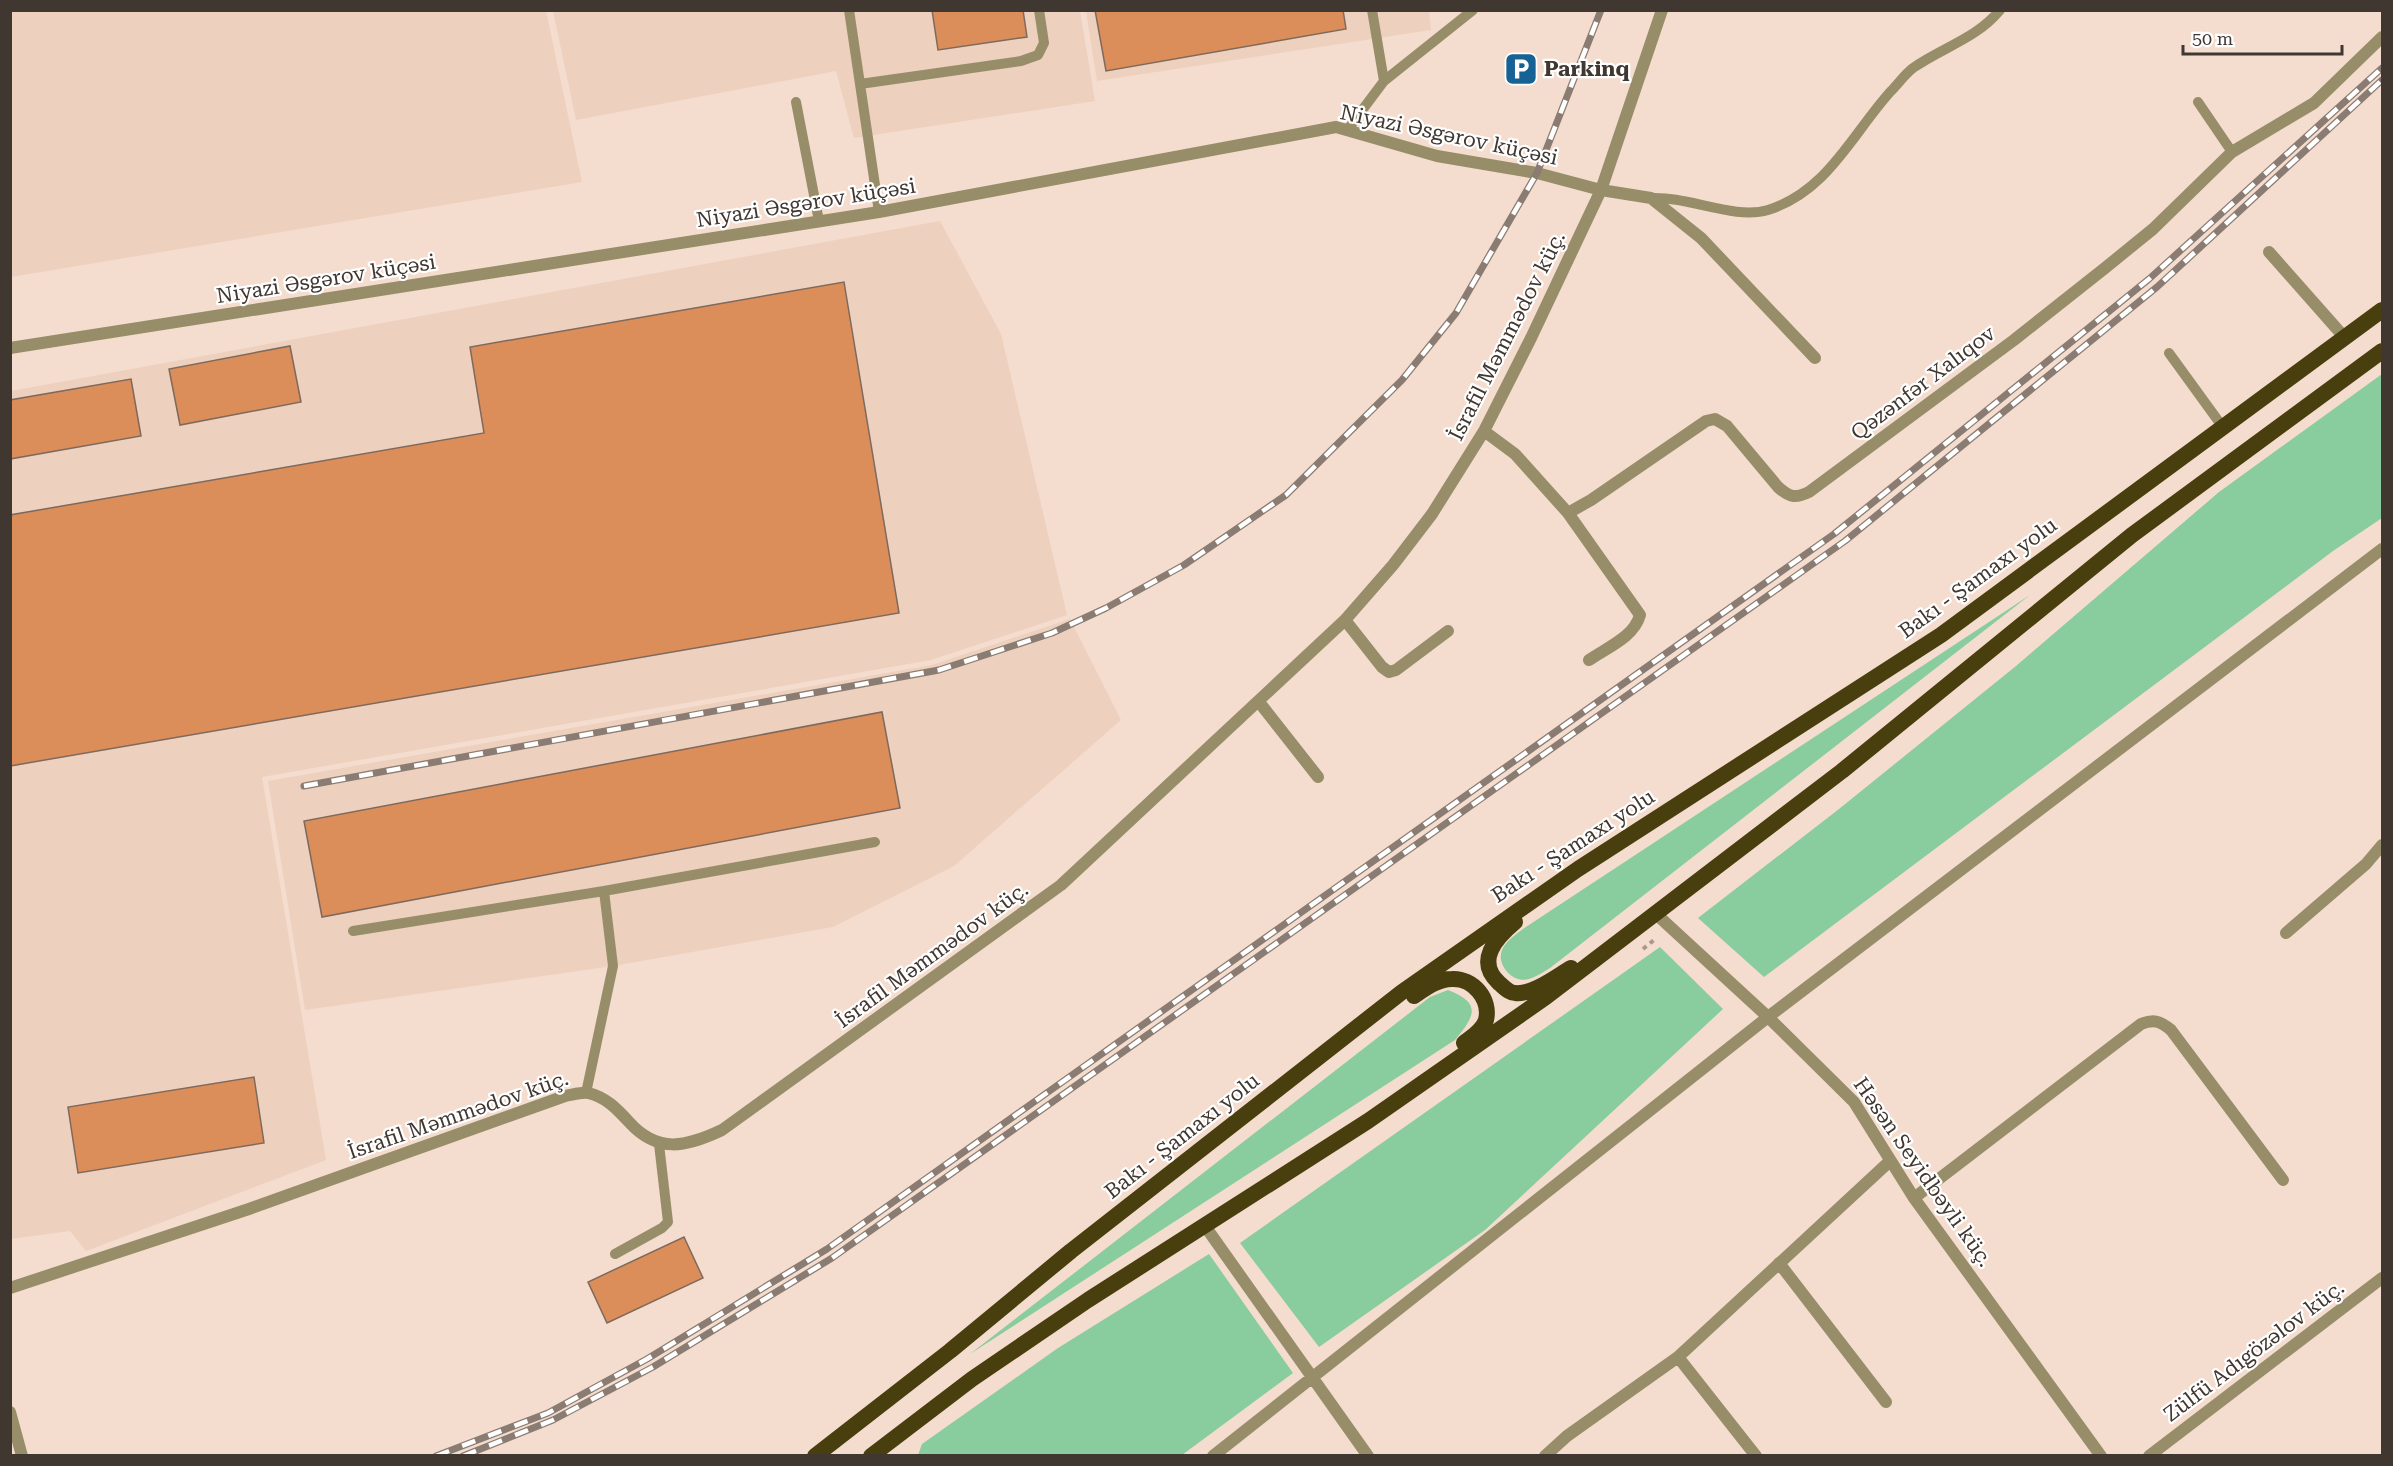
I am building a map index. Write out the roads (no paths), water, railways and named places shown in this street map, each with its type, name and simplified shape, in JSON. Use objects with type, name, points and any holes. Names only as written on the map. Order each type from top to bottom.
[{"type":"highway","name":"Bakı - Şamaxı yolu","points":[[815,1455],[950,1351],[1071,1251],[1402,992],[1578,869],[1941,635],[2382,310]]},
{"type":"highway","points":[[871,1455],[972,1379],[1088,1300],[1368,1121],[1546,998],[1842,771],[2132,535],[2382,351]]},
{"type":"highway","points":[[1578,869],[1494,942],[1487,955],[1489,968],[1497,981],[1516,993],[1526,991],[1629,935]]},
{"type":"highway","points":[[1327,1051],[1441,980],[1464,980],[1472,984],[1481,994],[1486,1006],[1486,1020],[1479,1031],[1368,1121]]},
{"type":"street","name":"İsrafil Məmmədov küç.","points":[[10,1288],[237,1213],[565,1096],[586,1093],[602,1098],[618,1109],[643,1136],[659,1144],[679,1144],[701,1140],[722,1130],[1036,905],[1346,620],[1394,565],[1432,514],[1484,431],[1601,190],[1662,10]]},
{"type":"street","name":"Qəzənfər Xalıqov","points":[[1568,513],[1592,500],[1706,421],[1715,419],[1727,426],[1788,496],[1798,497],[1809,492],[2014,340],[2154,229],[2232,152],[2314,103],[2382,37]]},
{"type":"street","name":"Niyazi Əsgərov küçəsi","points":[[10,348],[879,212],[1320,129],[1348,129],[1437,156],[1537,173],[1601,190],[1651,198]]},
{"type":"street","points":[[1651,198],[1701,238],[1815,358]]},
{"type":"street","points":[[2270,252],[2345,338]]},
{"type":"street","points":[[1484,431],[1515,454],[1568,513],[1640,615],[1637,626],[1631,632],[1589,660]]},
{"type":"street","points":[[1213,1455],[1768,1017],[2382,549]]},
{"type":"street","points":[[1346,620],[1382,667],[1389,672],[1396,670],[1448,631]]},
{"type":"street","points":[[1259,702],[1318,777]]},
{"type":"street","points":[[2286,933],[2366,864],[2382,845]]},
{"type":"street","name":"Həsən Seyidbəyli küç.","points":[[1656,914],[1843,1089],[1863,1114],[1914,1198],[2101,1455]]},
{"type":"street","points":[[1914,1198],[2141,1024],[2151,1020],[2162,1022],[2171,1030],[2283,1180]]},
{"type":"street","points":[[1545,1455],[1678,1357],[1890,1161]]},
{"type":"street","points":[[1205,1226],[1368,1455]]},
{"type":"street","points":[[1779,1263],[1886,1402]]},
{"type":"street","name":"Zülfü Adıgözəlov küç.","points":[[2149,1455],[2382,1278]]},
{"type":"street","points":[[1678,1357],[1756,1455]]},
{"type":"street","points":[[10,1412],[22,1455]]},
{"type":"lane","points":[[849,10],[879,212]]},
{"type":"lane","points":[[860,84],[1022,61],[1038,55],[1044,43],[1039,10]]},
{"type":"lane","points":[[1372,10],[1384,81]]},
{"type":"lane","points":[[1348,129],[1384,81],[1473,10]]},
{"type":"lane","points":[[1651,198],[1673,197],[1751,213],[1768,210],[1803,194],[1832,169],[1882,102],[1912,68],[1965,41],[1988,25],[2000,10]]},
{"type":"lane","points":[[796,102],[819,221]]},
{"type":"lane","points":[[2198,102],[2232,152]]},
{"type":"lane","points":[[2169,352],[2222,426]]},
{"type":"lane","points":[[352,931],[604,891],[875,843]]},
{"type":"lane","points":[[586,1093],[613,966],[604,891]]},
{"type":"lane","points":[[615,1254],[662,1228],[668,1222],[659,1144]]},
{"type":"railway","points":[[304,786],[939,670],[1052,633],[1106,608],[1184,565],[1286,495],[1402,380],[1456,313],[1537,173],[1601,10]]},
{"type":"railway","points":[[436,1456],[548,1413],[647,1359],[827,1249],[1834,534],[2149,279],[2382,68]]},
{"type":"railway","points":[[463,1456],[553,1420],[653,1367],[832,1258],[1845,541],[2157,287],[2382,80]]},
{"type":"place","name":"Parkinq","points":[[1521,69]]}]
